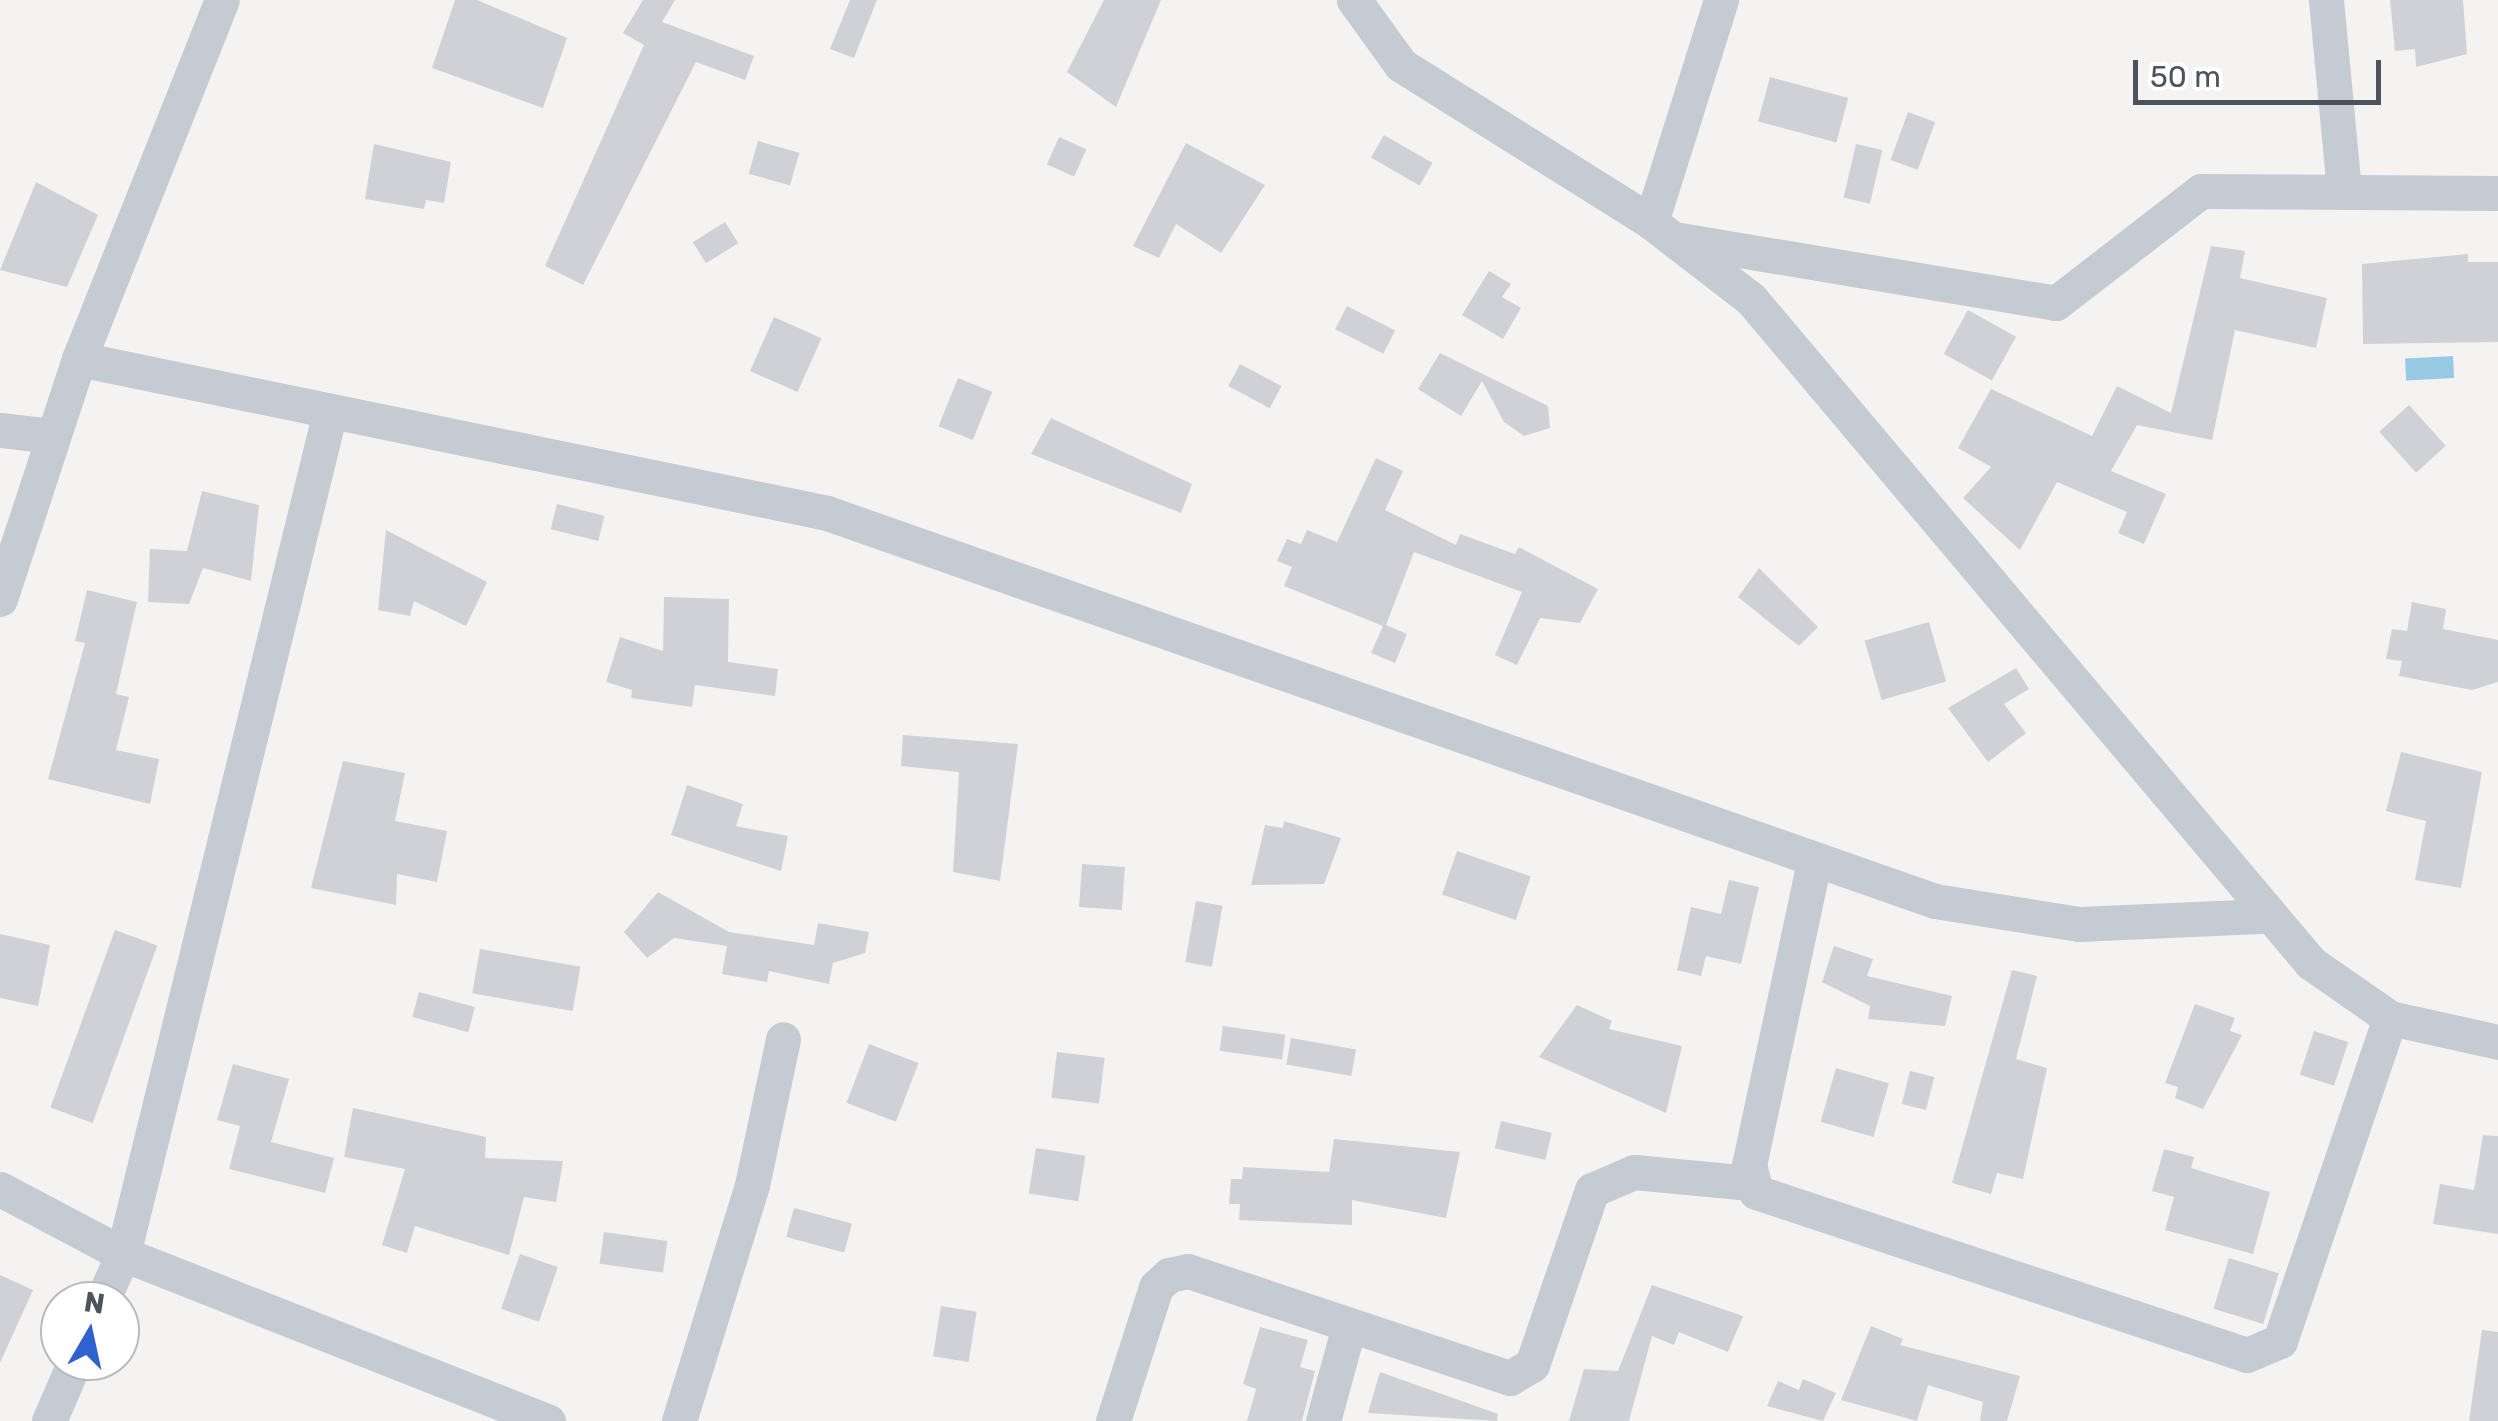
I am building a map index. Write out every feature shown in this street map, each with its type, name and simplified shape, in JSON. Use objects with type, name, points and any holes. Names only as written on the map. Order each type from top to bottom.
[{"type":"street","points":[[0,600],[79,358],[222,0]]},
{"type":"street","points":[[1354,0],[1381,46],[1416,76],[1662,230],[1751,300],[2265,916],[2390,1018],[2498,1042]]},
{"type":"street","points":[[1662,230],[1722,0]]},
{"type":"street","points":[[2326,0],[2344,192]]},
{"type":"street","points":[[1662,230],[2056,303],[2202,191],[2498,193]]},
{"type":"street","points":[[79,358],[827,514],[1814,862],[2008,917],[2079,924],[2265,916]]},
{"type":"street","points":[[111,1281],[123,1254],[330,412]]},
{"type":"street","points":[[0,430],[52,436]]},
{"type":"street","points":[[1750,1183],[1814,862]]},
{"type":"street","points":[[1113,1421],[1156,1287],[1169,1275],[1188,1272],[1500,1378],[1519,1375],[1532,1365],[1592,1190],[1634,1172],[1750,1183],[1764,1199],[2247,1355],[2264,1352],[2280,1341],[2390,1018]]},
{"type":"street","points":[[679,1421],[752,1185],[784,1038]]},
{"type":"street","points":[[0,1189],[123,1254],[548,1421]]},
{"type":"street","points":[[1323,1421],[1349,1326]]},
{"type":"street","points":[[48,1421],[67,1381]]},
{"type":"water","points":[[2453,356],[2454,378],[2406,380],[2405,359]]},
{"type":"building","points":[[455,0],[477,0],[567,38],[543,108],[432,68]]},
{"type":"building","points":[[643,0],[675,0],[662,22],[754,56],[745,80],[696,62],[583,285],[545,266],[644,45],[623,33]]},
{"type":"building","points":[[850,0],[877,0],[854,58],[830,49]]},
{"type":"building","points":[[1104,0],[1161,0],[1116,107],[1067,72]]},
{"type":"building","points":[[2390,0],[2463,0],[2467,54],[2416,67],[2415,49],[2395,51]]},
{"type":"building","points":[[1770,77],[1848,98],[1836,142],[1758,121]]},
{"type":"building","points":[[1908,112],[1935,122],[1918,170],[1891,160]]},
{"type":"building","points":[[1384,135],[1432,163],[1419,186],[1371,158]]},
{"type":"building","points":[[1059,137],[1086,149],[1074,177],[1047,164]]},
{"type":"building","points":[[758,141],[799,153],[790,186],[749,174]]},
{"type":"building","points":[[1186,143],[1265,185],[1221,253],[1176,224],[1159,258],[1133,246]]},
{"type":"building","points":[[374,144],[451,162],[444,203],[426,200],[424,209],[365,199]]},
{"type":"building","points":[[1856,144],[1882,150],[1870,204],[1844,198]]},
{"type":"building","points":[[36,182],[98,215],[67,287],[0,270]]},
{"type":"building","points":[[725,222],[738,243],[706,263],[693,242]]},
{"type":"building","points":[[2211,246],[2245,251],[2240,278],[2327,298],[2316,348],[2235,330],[2212,440],[2137,425],[2111,471],[2166,494],[2144,544],[2118,533],[2127,512],[2057,482],[2020,550],[1963,498],[1991,467],[1958,448],[1991,389],[2092,436],[2117,386],[2171,413]]},
{"type":"building","points":[[2468,254],[2468,262],[2498,262],[2498,342],[2363,344],[2362,264]]},
{"type":"building","points":[[1489,271],[1511,284],[1502,297],[1521,308],[1503,339],[1462,315]]},
{"type":"building","points":[[1347,306],[1395,331],[1383,354],[1335,329]]},
{"type":"building","points":[[1968,310],[2016,337],[1992,380],[1944,354]]},
{"type":"building","points":[[774,317],[822,338],[798,392],[750,371]]},
{"type":"building","points":[[1440,353],[1548,406],[1550,428],[1524,436],[1504,422],[1482,381],[1461,416],[1418,389]]},
{"type":"building","points":[[1240,364],[1281,386],[1270,408],[1228,386]]},
{"type":"building","points":[[958,378],[992,392],[973,440],[939,426]]},
{"type":"building","points":[[2409,405],[2446,446],[2416,473],[2379,432]]},
{"type":"building","points":[[1051,418],[1192,484],[1181,513],[1031,454]]},
{"type":"building","points":[[1376,458],[1403,471],[1385,510],[1456,545],[1460,534],[1515,554],[1519,547],[1598,589],[1580,623],[1540,618],[1517,665],[1495,655],[1522,592],[1414,552],[1386,625],[1407,634],[1395,663],[1371,653],[1383,626],[1284,586],[1292,567],[1277,561],[1287,539],[1301,544],[1307,530],[1337,542]]},
{"type":"building","points":[[202,491],[259,505],[251,581],[203,568],[189,604],[148,602],[150,549],[187,551]]},
{"type":"building","points":[[557,504],[605,516],[598,541],[551,529]]},
{"type":"building","points":[[386,530],[487,582],[466,626],[414,601],[410,616],[378,610]]},
{"type":"building","points":[[1759,568],[1818,627],[1799,646],[1738,597]]},
{"type":"building","points":[[87,590],[137,602],[116,694],[129,697],[116,750],[159,759],[150,804],[48,779],[85,643],[75,641]]},
{"type":"building","points":[[664,597],[729,599],[728,662],[778,669],[775,696],[695,685],[692,707],[631,698],[632,690],[606,682],[620,637],[663,651]]},
{"type":"building","points":[[2412,602],[2446,609],[2443,629],[2498,640],[2498,682],[2472,690],[2399,676],[2402,661],[2386,659],[2392,629],[2407,631]]},
{"type":"building","points":[[1929,622],[1946,682],[1882,700],[1865,640]]},
{"type":"building","points":[[2016,668],[2029,689],[2004,704],[2026,733],[1988,762],[1948,708]]},
{"type":"building","points":[[903,735],[1018,744],[1000,881],[953,872],[959,772],[901,766]]},
{"type":"building","points":[[2401,752],[2482,772],[2461,888],[2415,880],[2426,821],[2386,811]]},
{"type":"building","points":[[343,761],[405,773],[395,821],[447,831],[437,882],[397,874],[396,905],[311,888]]},
{"type":"building","points":[[687,785],[743,804],[736,826],[788,836],[781,871],[671,835]]},
{"type":"building","points":[[1284,821],[1341,838],[1324,884],[1251,885],[1265,825],[1283,828]]},
{"type":"building","points":[[1457,851],[1531,876],[1516,920],[1442,894]]},
{"type":"building","points":[[1082,864],[1125,867],[1122,910],[1079,907]]},
{"type":"building","points":[[1729,880],[1759,887],[1741,964],[1706,956],[1701,976],[1677,970],[1691,907],[1721,914]]},
{"type":"building","points":[[658,892],[729,932],[814,945],[818,923],[869,932],[865,953],[833,963],[829,984],[769,971],[767,982],[722,974],[727,946],[674,938],[647,958],[624,932]]},
{"type":"building","points":[[1196,901],[1223,906],[1212,967],[1185,962]]},
{"type":"building","points":[[115,930],[157,945],[93,1123],[50,1108]]},
{"type":"building","points":[[0,934],[50,945],[38,1006],[0,998]]},
{"type":"building","points":[[1834,946],[1873,959],[1867,976],[1952,996],[1945,1026],[1868,1019],[1870,1006],[1822,982]]},
{"type":"building","points":[[480,949],[580,967],[573,1011],[472,993]]},
{"type":"building","points":[[2012,970],[2037,976],[2016,1059],[2047,1068],[2023,1179],[1997,1173],[1991,1194],[1952,1183]]},
{"type":"building","points":[[419,992],[475,1007],[468,1032],[412,1017]]},
{"type":"building","points":[[2195,1004],[2235,1018],[2230,1031],[2242,1035],[2203,1109],[2175,1098],[2178,1087],[2165,1083]]},
{"type":"building","points":[[1577,1005],[1612,1021],[1609,1029],[1682,1046],[1666,1113],[1539,1057]]},
{"type":"building","points":[[1223,1026],[1285,1035],[1282,1060],[1220,1051]]},
{"type":"building","points":[[2314,1031],[2348,1042],[2334,1086],[2300,1075]]},
{"type":"building","points":[[1291,1038],[1356,1049],[1351,1076],[1286,1065]]},
{"type":"building","points":[[869,1044],[918,1063],[896,1122],[846,1103]]},
{"type":"building","points":[[1057,1052],[1105,1058],[1099,1104],[1051,1098]]},
{"type":"building","points":[[233,1064],[289,1079],[271,1142],[334,1158],[325,1193],[229,1169],[240,1126],[217,1120]]},
{"type":"building","points":[[1836,1068],[1889,1083],[1873,1137],[1821,1122]]},
{"type":"building","points":[[1910,1071],[1934,1077],[1926,1110],[1902,1104]]},
{"type":"building","points":[[353,1108],[486,1137],[485,1158],[563,1161],[556,1202],[524,1197],[509,1255],[415,1226],[407,1253],[382,1245],[405,1169],[344,1157]]},
{"type":"building","points":[[1501,1121],[1552,1133],[1545,1160],[1495,1148]]},
{"type":"building","points":[[2483,1135],[2498,1136],[2498,1234],[2433,1224],[2440,1184],[2474,1190]]},
{"type":"building","points":[[1334,1139],[1460,1152],[1446,1218],[1352,1200],[1352,1225],[1239,1220],[1240,1204],[1229,1204],[1231,1179],[1242,1179],[1243,1167],[1329,1172]]},
{"type":"building","points":[[1036,1148],[1085,1156],[1078,1201],[1029,1193]]},
{"type":"building","points":[[2164,1149],[2194,1157],[2191,1168],[2270,1192],[2253,1254],[2165,1230],[2174,1197],[2152,1191]]},
{"type":"building","points":[[794,1208],[852,1224],[844,1253],[786,1237]]},
{"type":"building","points":[[604,1232],[667,1241],[663,1273],[600,1264]]},
{"type":"building","points":[[520,1254],[558,1267],[539,1322],[501,1309]]},
{"type":"building","points":[[2229,1258],[2279,1273],[2263,1324],[2214,1309]]},
{"type":"building","points":[[0,1275],[33,1290],[0,1363]]},
{"type":"building","points":[[1652,1285],[1743,1316],[1728,1352],[1679,1332],[1674,1345],[1652,1336],[1629,1421],[1569,1421],[1584,1369],[1618,1371]]},
{"type":"building","points":[[941,1306],[977,1312],[969,1362],[933,1356]]},
{"type":"building","points":[[1871,1326],[1903,1339],[1900,1345],[2020,1376],[2007,1421],[1980,1421],[1983,1402],[1928,1385],[1917,1421],[1841,1400]]},
{"type":"building","points":[[1260,1327],[1308,1340],[1300,1367],[1315,1371],[1302,1421],[1247,1421],[1256,1389],[1243,1384]]},
{"type":"building","points":[[2482,1330],[2498,1332],[2498,1421],[2469,1421]]},
{"type":"building","points":[[1380,1372],[1498,1414],[1497,1421],[1368,1413]]},
{"type":"building","points":[[1803,1379],[1836,1393],[1823,1421],[1767,1406],[1778,1381],[1799,1390]]}]
